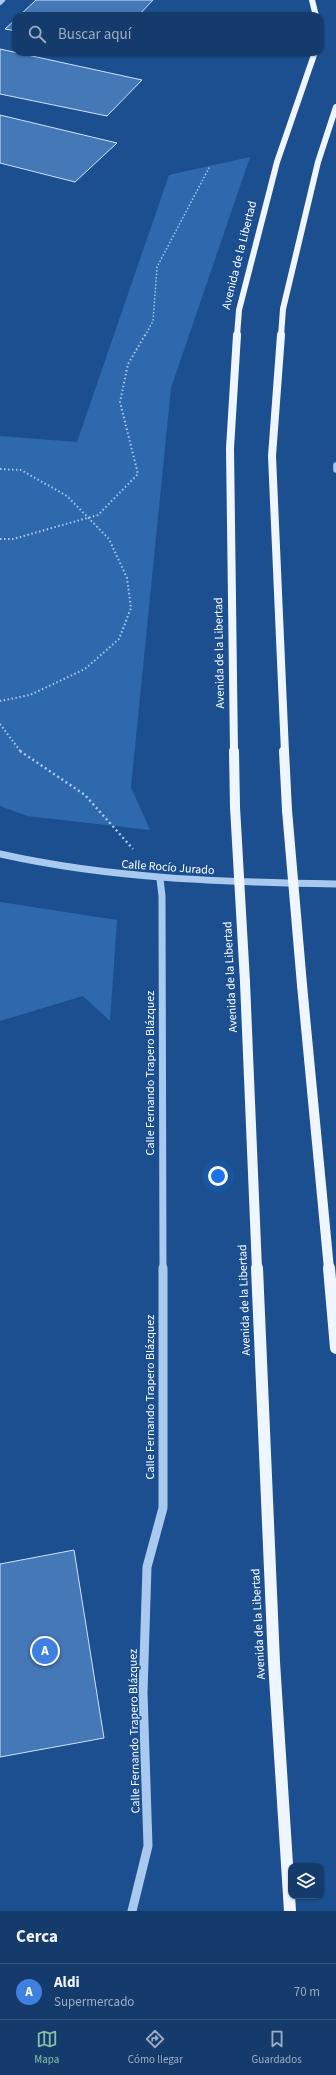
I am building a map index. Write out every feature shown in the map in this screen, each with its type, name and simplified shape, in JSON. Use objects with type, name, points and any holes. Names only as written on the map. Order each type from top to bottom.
[{"type":"main road","points":[[312,0],[315,12]]},
{"type":"main road","name":"Avenida de la Libertad","points":[[290,1911],[273,1654],[245,982],[235,808],[230,448],[239,310],[277,162],[314,56]]},
{"type":"main road","points":[[336,108],[318,162],[283,309],[272,456],[287,810],[336,1348]]},
{"type":"street","points":[[0,3],[3,0]]},
{"type":"street","name":"Calle Rocío Jurado","points":[[0,854],[37,863],[124,876],[160,879],[336,884]]},
{"type":"street","name":"Calle Fernando Trapero Blázquez","points":[[132,1911],[148,1846],[143,1693],[147,1567],[162,1508],[162,896],[160,879]]},
{"type":"path","points":[[0,539],[13,539],[98,515],[138,474],[120,402],[128,364],[153,321],[157,267],[210,166]]},
{"type":"path","points":[[0,469],[22,470],[67,496],[109,539],[127,578],[131,608],[119,639],[85,669],[30,695],[0,701]]},
{"type":"path","points":[[0,724],[20,751],[85,795],[160,879]]},
{"type":"shaded area","points":[[250,157],[171,388],[131,787],[150,830],[27,816],[0,806],[0,436],[77,442],[169,175]]},
{"type":"shaded area","points":[[0,902],[117,920],[110,1021],[83,996],[0,1021]]},
{"type":"building","points":[[36,0],[153,0],[142,12],[23,12]]},
{"type":"building","points":[[12,23],[12,30],[5,29]]},
{"type":"building","points":[[0,49],[12,52],[12,56],[32,56],[142,80],[107,116],[0,94]]},
{"type":"building","points":[[0,115],[117,143],[75,182],[0,163]]},
{"type":"building","points":[[74,1550],[104,1738],[0,1757],[0,1564]]},
{"type":"place","name":"Aldi","points":[[45,1651]]}]
